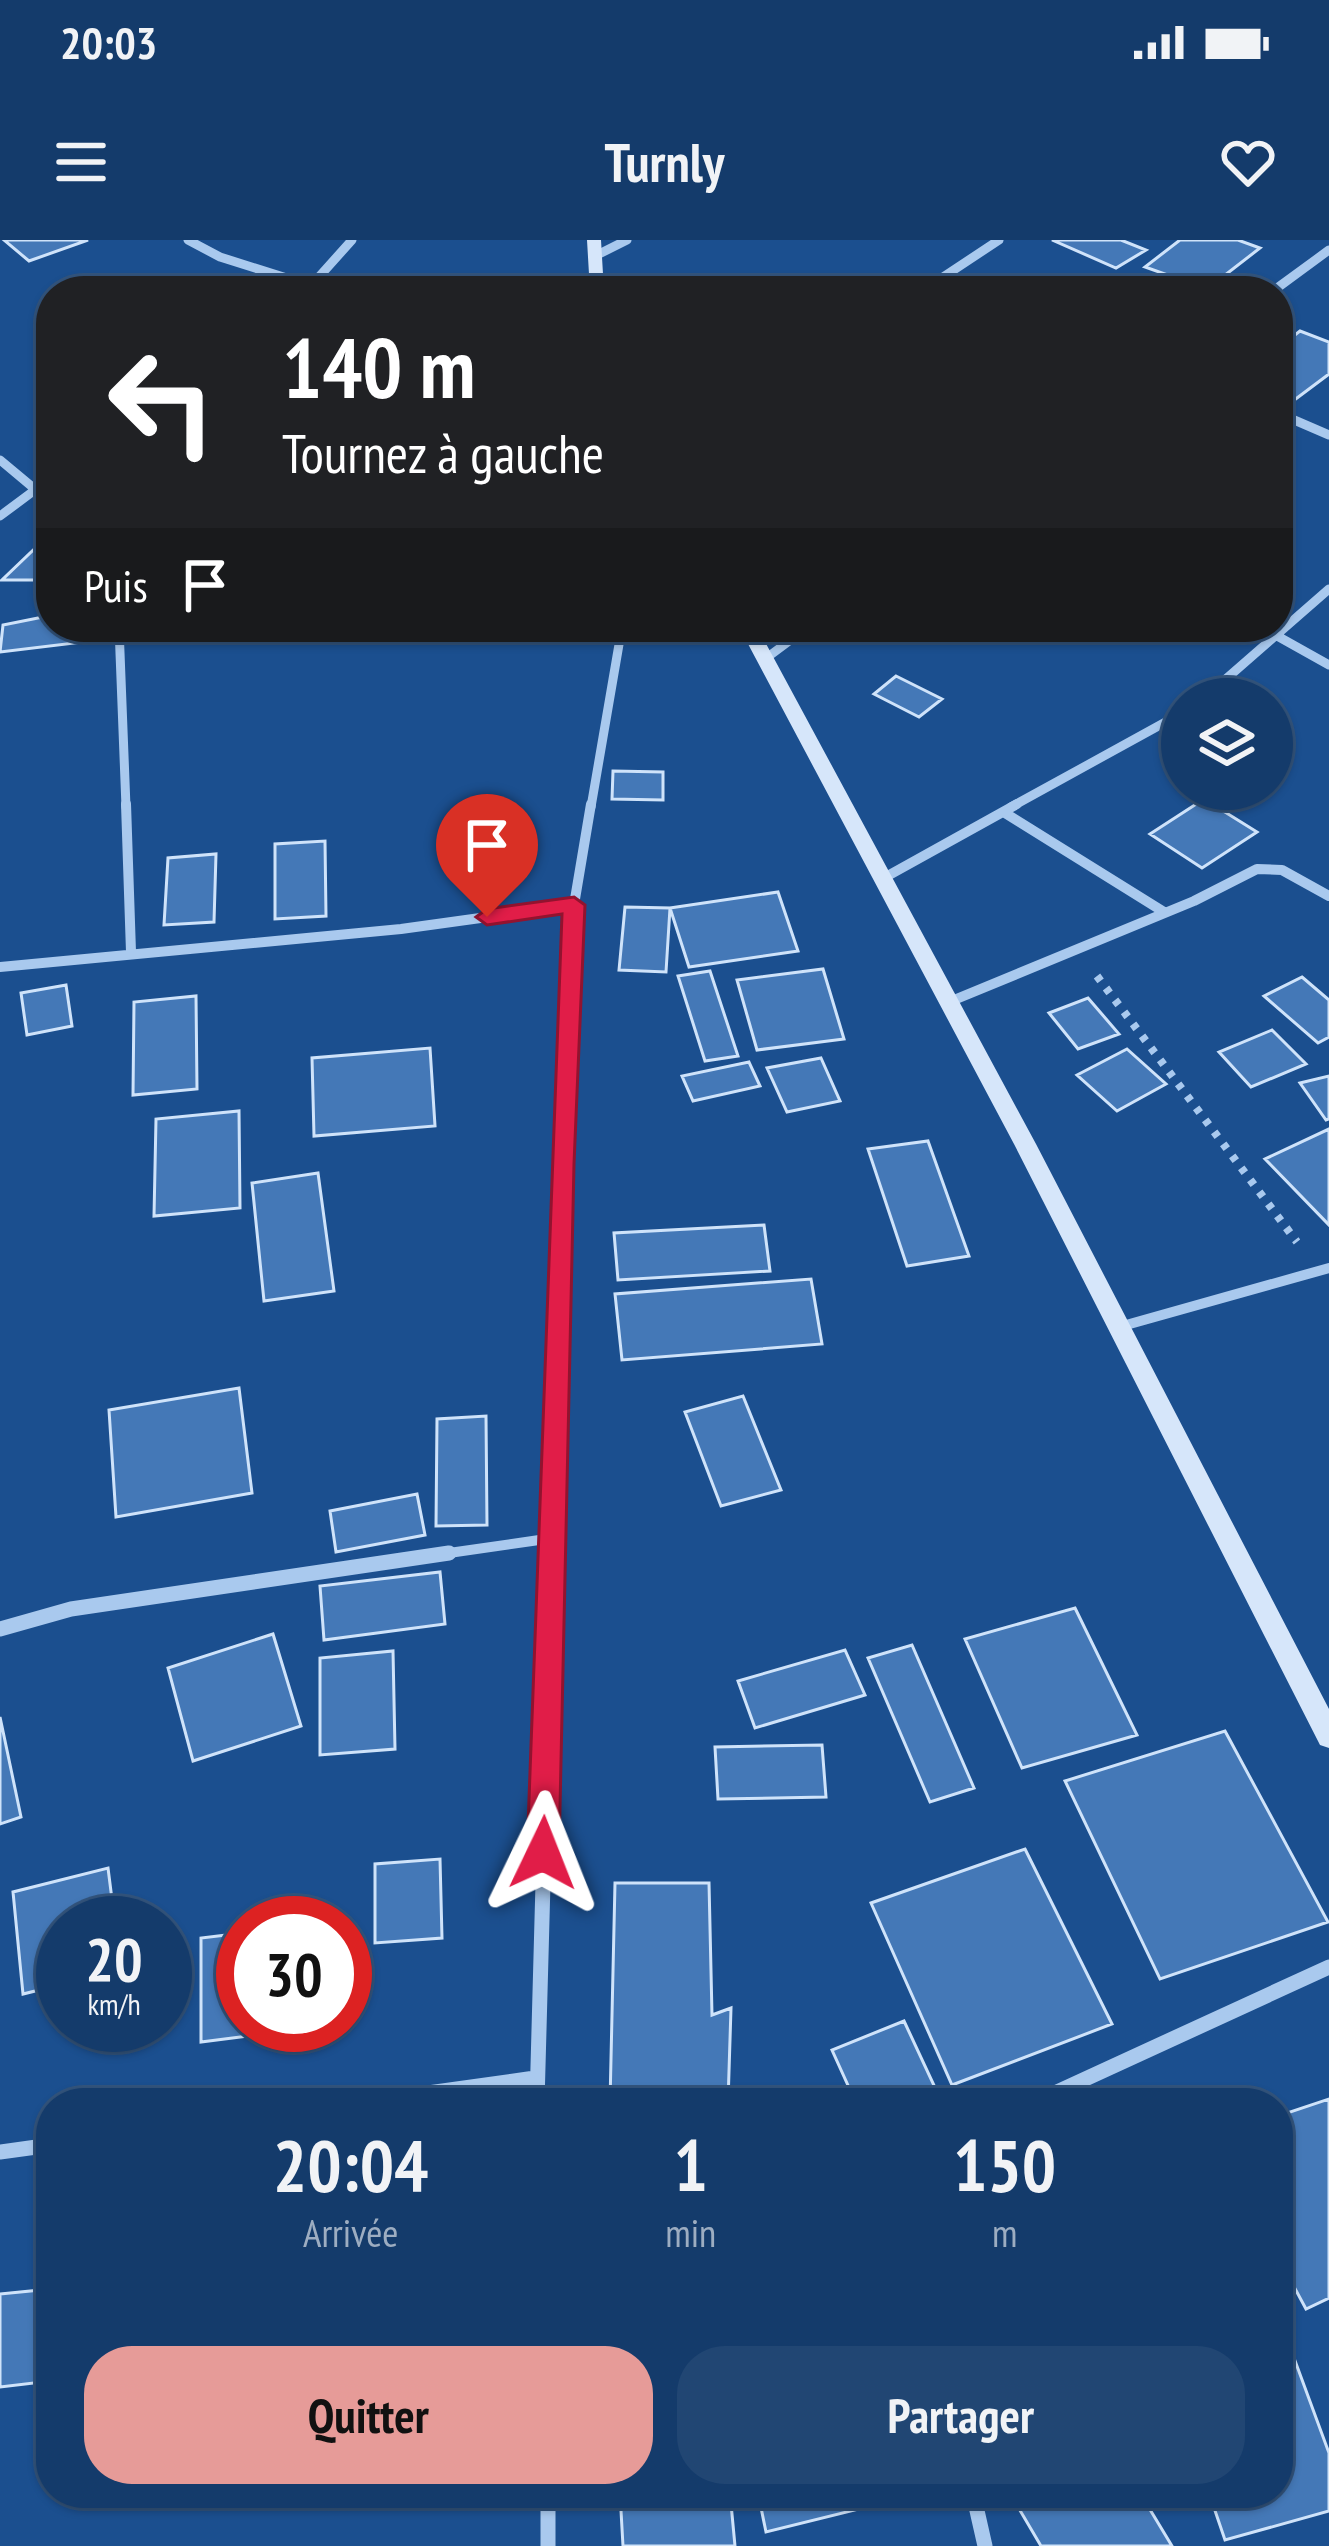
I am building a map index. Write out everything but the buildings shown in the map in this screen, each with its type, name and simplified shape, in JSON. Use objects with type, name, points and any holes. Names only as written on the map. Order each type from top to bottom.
[{"type":"street","points":[[188,240],[274,276]]},
{"type":"street","points":[[319,276],[352,240]]},
{"type":"street","points":[[596,248],[627,240]]},
{"type":"street","points":[[945,276],[999,240]]},
{"type":"street","points":[[1293,276],[1329,250]]},
{"type":"street","points":[[1293,419],[1329,435]]},
{"type":"street","points":[[0,460],[36,490],[0,516]]},
{"type":"street","points":[[1293,624],[1329,589]]},
{"type":"street","points":[[120,642],[130,952]]},
{"type":"street","points":[[536,2088],[562,1164],[574,905],[619,642]]},
{"type":"street","points":[[756,642],[949,1002],[1329,1736]]},
{"type":"street","points":[[765,658],[787,642]]},
{"type":"street","points":[[1229,678],[1274,642]]},
{"type":"street","points":[[1286,642],[1329,665]]},
{"type":"street","points":[[882,879],[1161,725]]},
{"type":"street","points":[[1005,813],[1164,912]]},
{"type":"street","points":[[949,1002],[1257,869],[1282,870],[1329,896]]},
{"type":"street","points":[[0,968],[401,929],[574,905]]},
{"type":"street","points":[[1119,1327],[1324,1270]]},
{"type":"street","points":[[0,1629],[71,1609],[553,1538]]},
{"type":"street","points":[[1066,2088],[1329,1967]]},
{"type":"street","points":[[464,2088],[536,2078]]},
{"type":"street","points":[[0,2152],[36,2147]]},
{"type":"street","points":[[548,2508],[548,2546]]},
{"type":"street","points":[[976,2508],[985,2546]]},
{"type":"path","points":[[1078,949],[1324,1270]]},
{"type":"route","points":[[487,917],[574,905],[543,1853]]}]
